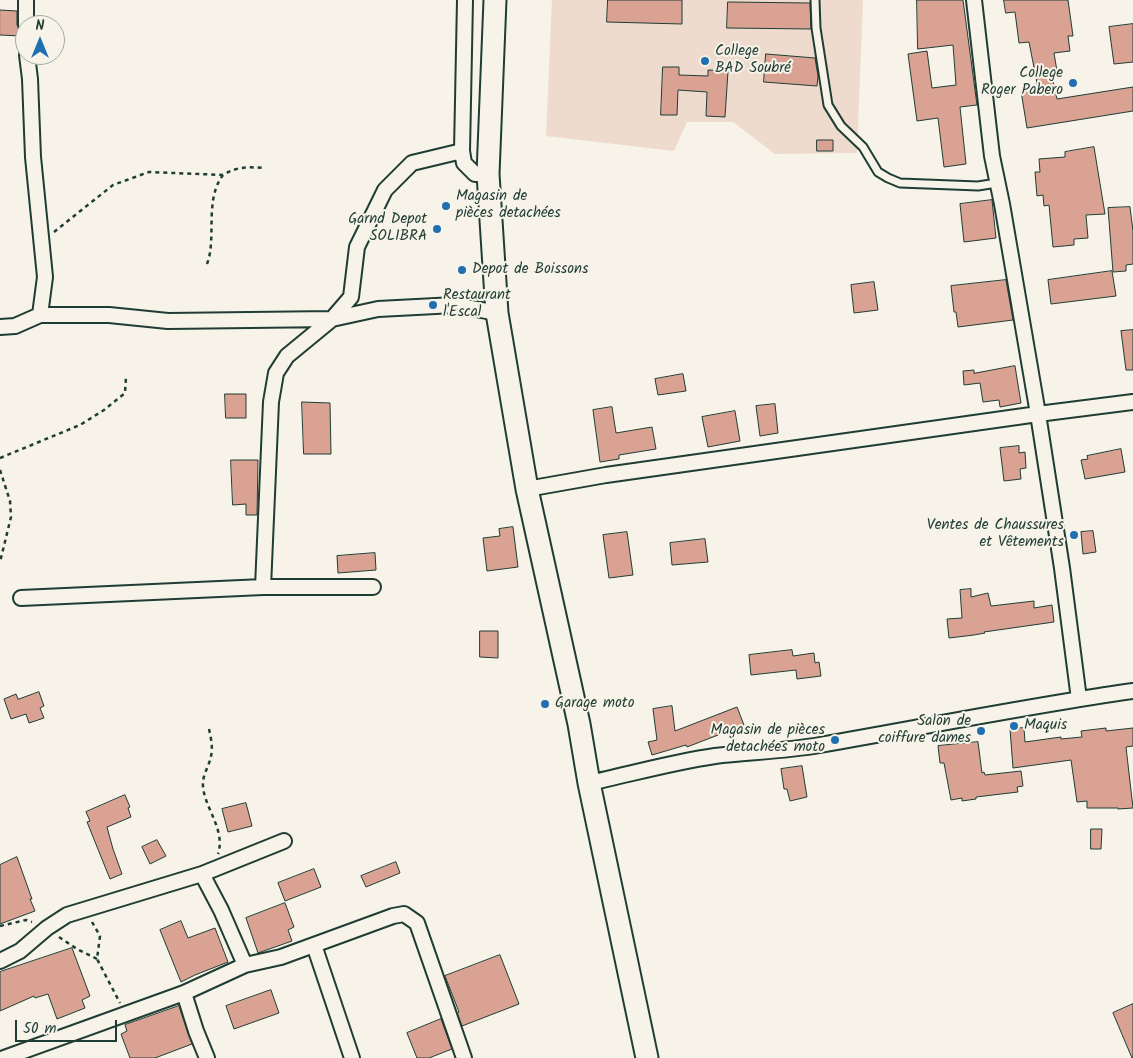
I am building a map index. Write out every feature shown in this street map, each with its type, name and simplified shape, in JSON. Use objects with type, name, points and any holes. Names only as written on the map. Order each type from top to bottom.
[{"type":"main road","points":[[495,0],[488,174],[497,313],[527,489],[579,724],[589,783],[647,1058]]},
{"type":"street","points":[[26,0],[26,15]]},
{"type":"street","points":[[465,0],[462,151],[464,163],[475,174],[488,174]]},
{"type":"street","points":[[974,0],[987,126],[1038,414],[1062,568],[1079,699]]},
{"type":"street","points":[[28,65],[33,157],[45,278],[40,315]]},
{"type":"street","points":[[263,587],[271,402],[276,373],[287,356],[332,320],[351,296],[357,247],[385,190],[412,163],[462,151]]},
{"type":"street","points":[[0,327],[15,326],[40,315],[109,315],[168,321],[332,320],[378,309],[456,305],[497,313]]},
{"type":"street","points":[[527,489],[606,475],[1133,402]]},
{"type":"street","points":[[21,598],[263,587],[372,587]]},
{"type":"street","points":[[589,783],[715,756],[818,745],[1133,691]]},
{"type":"street","points":[[0,961],[20,951],[47,928],[68,915],[202,874],[284,842]]},
{"type":"street","points":[[202,874],[221,910],[245,965]]},
{"type":"street","points":[[4,1058],[184,993],[245,965],[281,956],[393,916],[404,914],[417,923],[464,1058]]},
{"type":"street","points":[[314,945],[352,1058]]},
{"type":"street","points":[[184,993],[207,1058]]},
{"type":"lane","points":[[815,0],[816,28],[828,105],[841,126],[863,147],[878,172],[900,183],[978,186],[997,183]]},
{"type":"path","points":[[207,264],[210,257],[210,231],[217,184],[223,175],[233,169],[247,167],[264,168]]},
{"type":"path","points":[[41,243],[113,185],[137,175],[149,172],[223,175]]},
{"type":"path","points":[[0,458],[80,425],[104,410],[125,393],[126,377]]},
{"type":"path","points":[[0,470],[10,501],[11,517],[0,562]]},
{"type":"path","points":[[202,874],[215,860],[220,847],[216,825],[203,786],[206,769],[212,756],[209,729]]},
{"type":"path","points":[[84,910],[100,936],[97,959]]},
{"type":"path","points":[[0,926],[26,920],[47,928],[78,949],[97,959],[126,1013]]},
{"type":"shaded area","name":"College BAD Soubré","points":[[552,0],[863,0],[857,153],[775,154],[733,122],[687,122],[674,151],[546,136]]},
{"type":"building","points":[[608,0],[682,0],[682,24],[607,22]]},
{"type":"building","points":[[917,0],[963,0],[977,105],[960,107],[966,164],[944,167],[938,118],[917,121],[908,54],[927,51],[932,88],[956,85],[953,45],[918,49]]},
{"type":"building","points":[[1004,0],[1068,0],[1073,36],[1068,36],[1070,51],[1054,53],[1057,71],[1051,72],[1057,99],[1133,87],[1133,111],[1027,128],[1021,91],[1038,88],[1029,42],[1019,43],[1015,12],[1006,13]]},
{"type":"building","points":[[728,2],[810,3],[811,29],[727,28]]},
{"type":"building","points":[[0,10],[17,11],[17,15],[15,15],[15,36],[0,35]]},
{"type":"building","points":[[1133,24],[1133,62],[1114,64],[1109,27]]},
{"type":"building","points":[[766,54],[815,58],[818,76],[817,86],[764,82]]},
{"type":"building","points":[[663,67],[679,67],[679,75],[708,76],[708,70],[728,71],[725,117],[706,116],[707,92],[678,90],[677,115],[661,115]]},
{"type":"building","points":[[817,140],[833,140],[833,151],[817,151]]},
{"type":"building","points":[[1094,147],[1105,214],[1086,215],[1088,238],[1074,239],[1074,245],[1053,247],[1049,205],[1044,206],[1043,195],[1037,196],[1035,172],[1040,172],[1039,159],[1065,157],[1065,152]]},
{"type":"building","points":[[992,200],[996,238],[964,242],[960,204]]},
{"type":"building","points":[[1130,207],[1133,231],[1133,264],[1126,265],[1126,271],[1113,272],[1108,208]]},
{"type":"building","points":[[1112,271],[1116,296],[1051,304],[1048,280]]},
{"type":"building","points":[[1006,280],[1013,320],[958,327],[951,286]]},
{"type":"building","points":[[874,282],[878,310],[854,313],[851,285]]},
{"type":"building","points":[[1133,330],[1133,370],[1126,370],[1121,331]]},
{"type":"building","points":[[1015,366],[1021,403],[1000,407],[999,400],[983,402],[980,383],[964,385],[963,371],[974,370],[974,373]]},
{"type":"building","points":[[683,374],[686,391],[658,395],[655,379]]},
{"type":"building","points":[[225,394],[246,394],[246,418],[226,418]]},
{"type":"building","points":[[302,402],[330,403],[331,454],[304,454]]},
{"type":"building","points":[[775,404],[778,433],[760,436],[756,406]]},
{"type":"building","points":[[612,407],[616,433],[652,427],[656,449],[619,455],[619,459],[600,462],[593,410]]},
{"type":"building","points":[[735,411],[740,441],[708,447],[702,417]]},
{"type":"building","points":[[1019,446],[1019,453],[1025,452],[1026,468],[1020,469],[1021,479],[1004,481],[1000,448]]},
{"type":"building","points":[[1121,449],[1125,472],[1085,479],[1081,460],[1088,459],[1087,456]]},
{"type":"building","points":[[231,460],[258,460],[257,515],[246,515],[246,504],[233,505]]},
{"type":"building","points":[[513,527],[518,567],[487,571],[483,538],[500,536],[499,529]]},
{"type":"building","points":[[1093,531],[1096,552],[1083,554],[1081,532]]},
{"type":"building","points":[[627,532],[633,575],[609,578],[603,535]]},
{"type":"building","points":[[705,539],[708,562],[672,565],[670,543]]},
{"type":"building","points":[[375,553],[376,570],[338,573],[337,556]]},
{"type":"building","points":[[971,589],[971,597],[988,593],[991,606],[1034,601],[1034,608],[1052,605],[1054,622],[949,638],[947,619],[962,618],[960,590]]},
{"type":"building","points":[[480,631],[498,631],[498,658],[480,657]]},
{"type":"building","points":[[792,650],[793,656],[814,653],[815,663],[819,662],[821,676],[797,679],[796,670],[751,675],[749,655]]},
{"type":"building","points":[[39,692],[44,706],[40,708],[44,718],[29,723],[26,714],[11,719],[4,699],[16,694],[18,699]]},
{"type":"building","points":[[672,706],[675,731],[737,707],[744,725],[687,747],[686,745],[652,755],[648,742],[657,740],[653,709]]},
{"type":"building","points":[[1024,728],[1025,742],[1061,737],[1061,739],[1082,737],[1081,731],[1106,728],[1106,731],[1133,728],[1133,746],[1126,747],[1133,808],[1087,808],[1087,801],[1077,802],[1071,760],[1013,768],[1010,729]]},
{"type":"building","points":[[978,742],[982,773],[984,772],[985,775],[1021,771],[1023,786],[1017,787],[1018,792],[976,797],[976,799],[962,801],[962,798],[951,800],[944,763],[940,763],[938,746]]},
{"type":"building","points":[[802,766],[807,797],[790,801],[787,789],[784,789],[781,769]]},
{"type":"building","points":[[125,795],[130,807],[128,808],[131,817],[107,827],[122,874],[110,879],[87,822],[90,821],[86,812]]},
{"type":"building","points":[[246,803],[252,826],[228,832],[222,809]]},
{"type":"building","points":[[1091,829],[1102,829],[1101,849],[1091,849]]},
{"type":"building","points":[[157,840],[166,856],[150,864],[142,847]]},
{"type":"building","points":[[17,857],[35,911],[0,924],[0,865]]},
{"type":"building","points":[[396,862],[400,873],[366,887],[361,876]]},
{"type":"building","points":[[314,869],[321,887],[285,901],[278,883]]},
{"type":"building","points":[[285,903],[294,927],[288,930],[292,941],[258,953],[246,918]]},
{"type":"building","points":[[181,921],[188,938],[215,928],[228,962],[181,982],[160,930]]},
{"type":"building","points":[[72,948],[90,996],[82,1000],[85,1008],[57,1019],[48,994],[35,998],[34,996],[0,1011],[0,972]]},
{"type":"building","points":[[500,955],[519,1004],[462,1026],[457,1013],[459,1012],[445,976]]},
{"type":"building","points":[[271,990],[279,1013],[234,1029],[226,1006]]},
{"type":"building","points":[[1133,1004],[1133,1058],[1132,1058],[1113,1013]]},
{"type":"building","points":[[179,1006],[192,1044],[155,1058],[130,1058],[121,1034],[127,1031],[125,1025]]},
{"type":"building","points":[[441,1019],[452,1049],[429,1058],[417,1058],[407,1033]]},
{"type":"place","name":"College BAD Soubré","points":[[705,61]]},
{"type":"place","name":"College Roger Pabero","points":[[1073,83]]},
{"type":"place","name":"Magasin de pièces detachées","points":[[446,206]]},
{"type":"place","name":"Garnd Depot SOLIBRA","points":[[437,229]]},
{"type":"place","name":"Depot de Boissons","points":[[462,270]]},
{"type":"place","name":"Restaurant l'Escal","points":[[433,305]]},
{"type":"place","name":"Ventes de Chaussures et Vêtements","points":[[1074,535]]},
{"type":"place","name":"Garage moto","points":[[545,704]]},
{"type":"place","name":"Maquis","points":[[1014,726]]},
{"type":"place","name":"Salon de coiffure dames","points":[[981,731]]},
{"type":"place","name":"Magasin de pièces detachées moto","points":[[835,740]]}]
